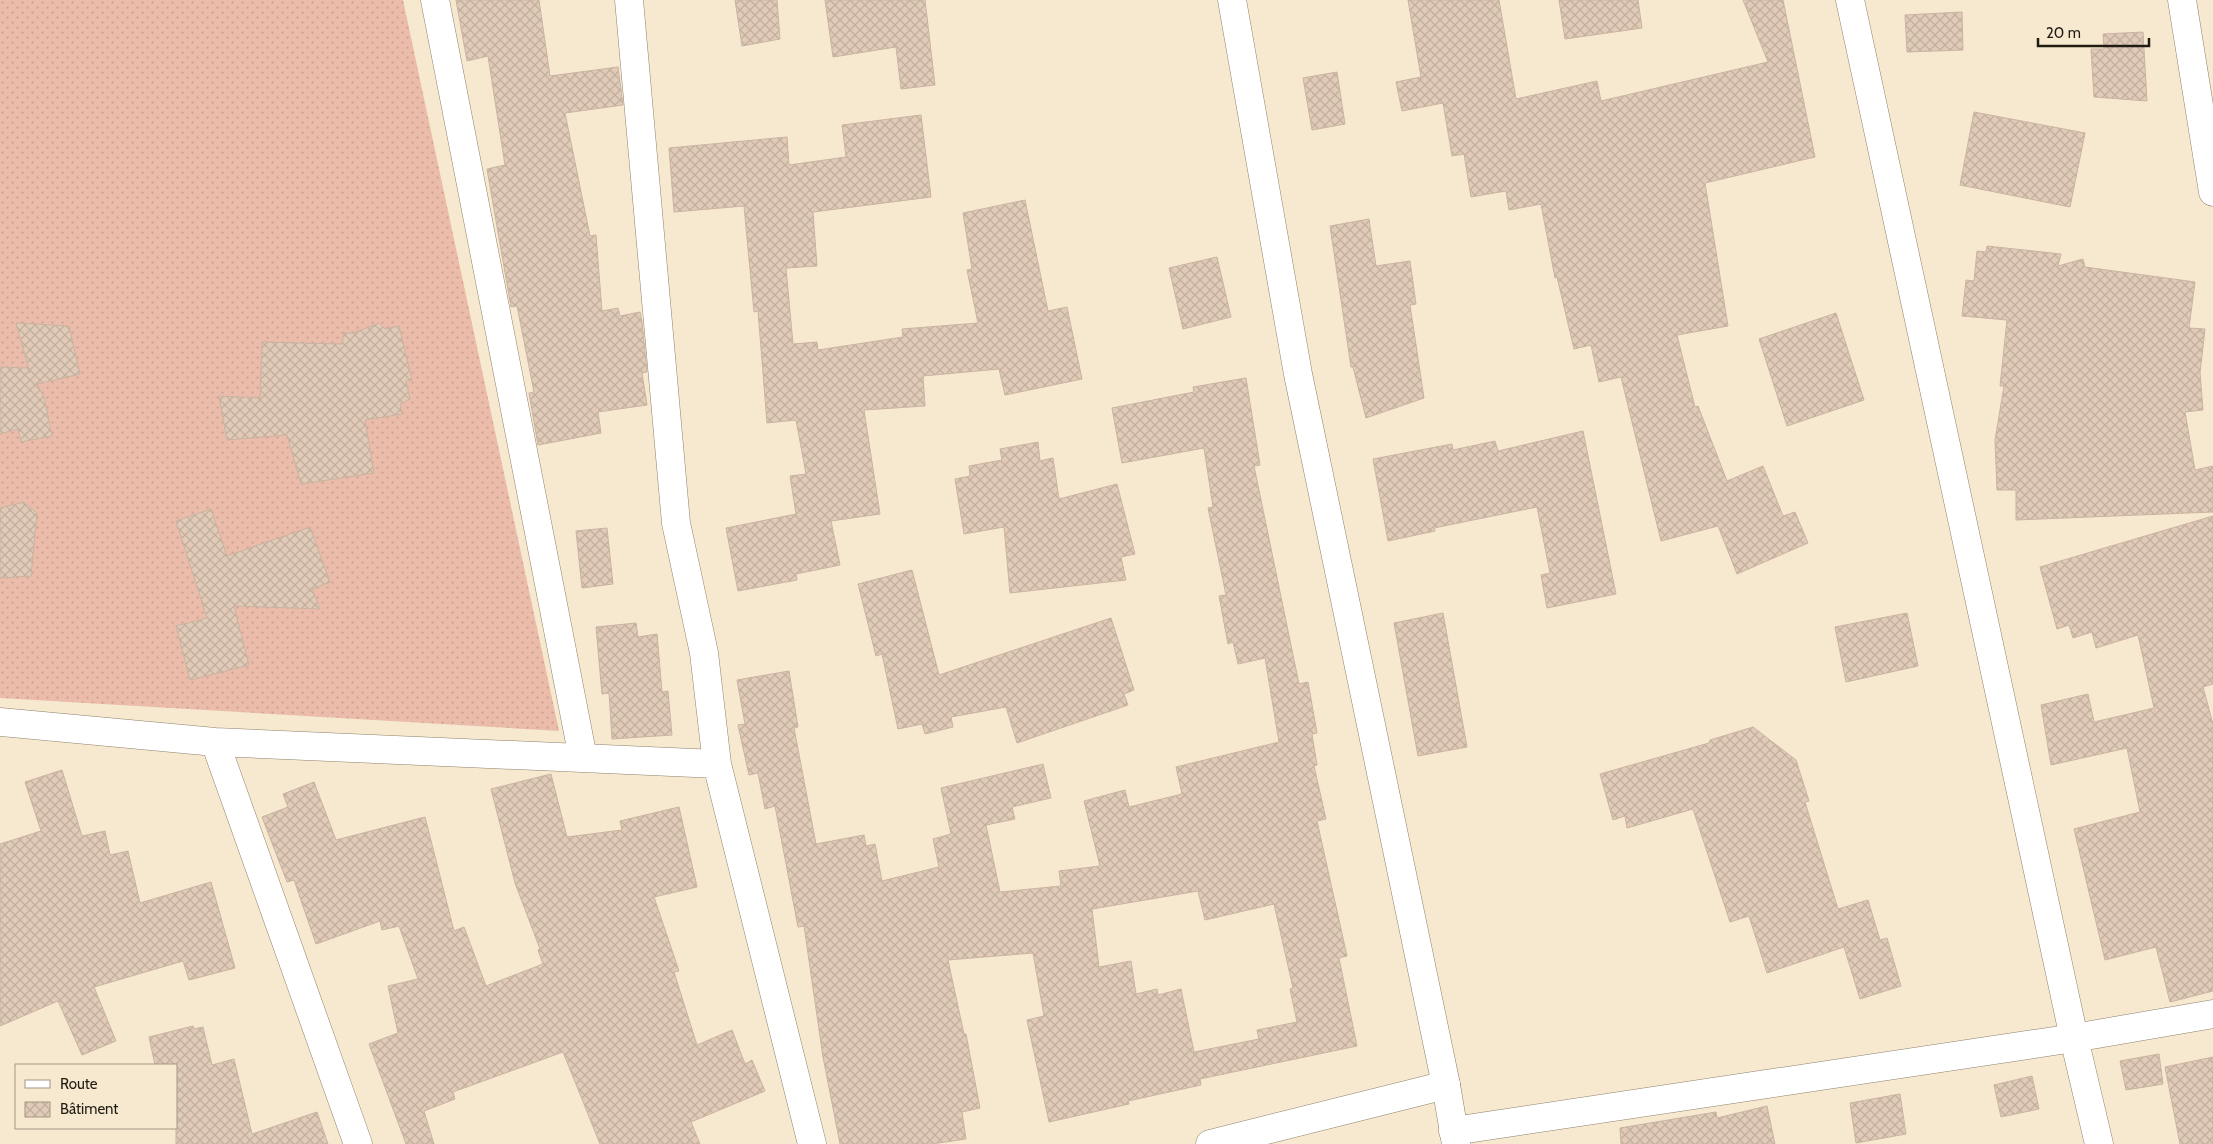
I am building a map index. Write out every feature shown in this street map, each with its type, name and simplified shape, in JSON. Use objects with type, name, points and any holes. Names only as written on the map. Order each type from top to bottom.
[{"type":"street","points":[[435,0],[583,758]]},
{"type":"street","points":[[629,0],[676,523],[704,653],[717,764],[812,1144]]},
{"type":"street","points":[[1232,0],[1298,374],[1446,1085],[1454,1138],[2213,1014]]},
{"type":"street","points":[[1850,0],[2074,1038],[2099,1144]]},
{"type":"street","points":[[2182,0],[2213,192]]},
{"type":"street","points":[[0,722],[215,742],[717,764]]},
{"type":"street","points":[[215,742],[358,1144]]},
{"type":"street","points":[[1210,1144],[1446,1085]]},
{"type":"shaded area","points":[[0,0],[403,0],[559,731],[0,698]]},
{"type":"building","points":[[456,0],[539,0],[550,76],[618,67],[623,105],[565,113],[590,236],[596,235],[602,311],[618,308],[620,316],[640,312],[642,322],[647,372],[642,373],[647,405],[598,412],[601,433],[538,445],[529,393],[534,392],[517,306],[511,307],[487,169],[505,165],[488,56],[467,61]]},
{"type":"building","points":[[735,0],[777,0],[780,39],[742,46]]},
{"type":"building","points":[[825,0],[925,0],[935,85],[901,89],[896,47],[833,57]]},
{"type":"building","points":[[1408,0],[1499,0],[1516,99],[1597,81],[1601,101],[1768,62],[1743,0],[1783,0],[1815,157],[1705,183],[1728,326],[1677,335],[1695,407],[1698,406],[1727,481],[1763,466],[1783,516],[1795,512],[1808,543],[1737,574],[1718,526],[1661,541],[1621,377],[1599,382],[1591,345],[1574,349],[1557,277],[1555,278],[1541,204],[1509,210],[1506,191],[1471,197],[1464,154],[1452,156],[1443,103],[1402,111],[1396,82],[1421,77]]},
{"type":"building","points":[[1559,0],[1638,0],[1642,28],[1565,39]]},
{"type":"building","points":[[1962,12],[1963,50],[1907,52],[1905,15]]},
{"type":"building","points":[[2143,32],[2147,101],[2094,97],[2091,49],[2104,49],[2103,34]]},
{"type":"building","points":[[1337,72],[1345,124],[1312,130],[1303,78]]},
{"type":"building","points":[[1974,112],[2085,133],[2070,207],[1960,185]]},
{"type":"building","points":[[921,115],[931,197],[813,212],[817,266],[786,268],[793,344],[817,342],[818,350],[903,337],[902,329],[978,323],[967,270],[972,269],[963,213],[1025,200],[1048,311],[1067,307],[1082,379],[1005,395],[999,369],[923,376],[925,406],[864,410],[880,514],[831,521],[840,565],[796,574],[797,580],[738,591],[726,528],[796,514],[790,476],[806,474],[796,420],[767,423],[758,311],[754,312],[744,206],[674,212],[669,148],[787,137],[789,165],[846,157],[842,125]]},
{"type":"building","points":[[1369,219],[1376,266],[1410,261],[1416,304],[1410,305],[1424,398],[1366,418],[1353,367],[1351,367],[1330,226]]},
{"type":"building","points":[[1987,246],[2061,254],[2058,266],[2083,259],[2085,267],[2195,282],[2189,328],[2205,329],[2200,373],[2203,410],[2185,412],[2195,470],[2213,466],[2213,512],[2016,520],[2016,490],[1997,490],[1995,440],[2004,386],[2000,386],[2007,320],[1962,316],[1966,280],[1974,281],[1977,251],[1986,252]]},
{"type":"building","points":[[1217,257],[1231,317],[1183,329],[1169,268]]},
{"type":"building","points":[[1836,313],[1864,400],[1787,426],[1759,339]]},
{"type":"building","points":[[16,323],[69,326],[80,374],[37,384],[44,397],[52,436],[21,442],[18,429],[0,434],[0,367],[27,368],[30,373]]},
{"type":"building","points":[[379,323],[385,329],[399,326],[412,380],[406,381],[410,399],[400,404],[402,414],[365,420],[374,473],[301,484],[287,435],[227,440],[219,396],[260,398],[262,342],[342,344],[344,333],[354,333]]},
{"type":"building","points":[[1246,378],[1260,465],[1254,466],[1299,684],[1308,682],[1317,733],[1312,734],[1317,765],[1314,766],[1326,819],[1317,821],[1347,956],[1339,958],[1357,1046],[1200,1079],[1201,1085],[1128,1101],[1129,1104],[1049,1122],[1027,1020],[1044,1016],[1033,953],[948,960],[964,1034],[966,1034],[980,1108],[962,1112],[966,1139],[932,1144],[840,1144],[823,1057],[804,926],[798,927],[775,806],[765,809],[758,773],[749,775],[738,725],[745,724],[737,680],[789,671],[798,727],[794,728],[816,844],[864,835],[866,846],[875,844],[882,881],[939,867],[933,839],[951,834],[941,788],[1043,764],[1051,798],[1012,807],[1015,819],[986,825],[1000,892],[1061,886],[1059,871],[1100,866],[1084,801],[1125,790],[1129,807],[1182,794],[1176,767],[1279,742],[1265,658],[1238,664],[1233,642],[1228,644],[1219,596],[1226,595],[1208,508],[1213,507],[1204,448],[1122,463],[1112,408],[1194,392],[1193,387]],"holes":[[[1198,891],[1205,920],[1274,904],[1293,988],[1290,989],[1297,1022],[1257,1030],[1259,1039],[1194,1052],[1181,989],[1158,995],[1157,989],[1136,994],[1131,961],[1099,967],[1092,909]]]},
{"type":"building","points":[[1583,431],[1616,594],[1547,608],[1541,575],[1550,573],[1537,507],[1434,528],[1435,531],[1388,541],[1373,459],[1452,444],[1453,450],[1495,441],[1498,451]]},
{"type":"building","points":[[1038,442],[1040,461],[1053,458],[1059,499],[1117,484],[1135,554],[1121,557],[1126,580],[1010,593],[1004,527],[964,534],[955,479],[970,476],[969,466],[1002,460],[1000,449]]},
{"type":"building","points":[[24,502],[37,513],[31,576],[0,578],[0,508]]},
{"type":"building","points":[[211,509],[227,556],[310,527],[330,582],[312,589],[320,609],[234,606],[249,665],[190,680],[176,626],[207,618],[176,521]]},
{"type":"building","points":[[2213,516],[2213,684],[2203,687],[2213,724],[2213,991],[2170,1002],[2156,947],[2105,960],[2074,829],[2140,812],[2127,748],[2051,765],[2041,705],[2088,694],[2094,722],[2154,708],[2138,635],[2096,648],[2092,632],[2073,638],[2069,625],[2057,629],[2040,567]]},
{"type":"building","points":[[607,528],[613,584],[582,588],[576,531]]},
{"type":"building","points":[[912,570],[939,675],[1111,618],[1134,690],[1124,694],[1128,705],[1017,743],[1006,707],[951,717],[953,727],[925,734],[922,724],[898,729],[882,654],[876,656],[858,584]]},
{"type":"building","points":[[1443,613],[1467,747],[1418,756],[1394,623]]},
{"type":"building","points":[[1907,613],[1918,666],[1846,682],[1835,627]]},
{"type":"building","points":[[636,623],[638,637],[657,634],[662,692],[668,691],[672,735],[612,739],[609,693],[602,694],[596,627]]},
{"type":"building","points":[[1753,727],[1796,760],[1809,801],[1805,802],[1838,909],[1868,900],[1880,940],[1887,938],[1901,986],[1860,999],[1844,947],[1767,973],[1749,916],[1730,922],[1693,809],[1627,828],[1625,816],[1613,820],[1600,774],[1709,743],[1710,740]]},
{"type":"building","points":[[62,770],[82,836],[105,831],[110,855],[128,851],[140,903],[211,882],[235,968],[189,980],[183,961],[94,987],[116,1041],[82,1055],[58,1001],[0,1026],[0,844],[41,831],[25,782]]},
{"type":"building","points":[[551,774],[567,837],[622,830],[620,821],[679,807],[697,887],[654,897],[679,971],[674,972],[697,1045],[732,1030],[745,1064],[752,1060],[765,1091],[691,1122],[700,1144],[600,1144],[563,1052],[453,1092],[455,1099],[424,1111],[434,1144],[406,1144],[369,1044],[398,1033],[388,986],[418,979],[399,926],[382,930],[380,921],[316,944],[294,880],[287,882],[262,817],[288,807],[283,794],[314,782],[336,840],[425,817],[454,931],[464,927],[486,986],[543,964],[538,950],[540,949],[515,883],[491,789]]},
{"type":"building","points":[[193,1026],[194,1029],[203,1027],[212,1065],[234,1059],[252,1134],[317,1112],[328,1144],[176,1144],[176,1129],[178,1129],[178,1064],[155,1064],[149,1037]]},
{"type":"building","points":[[2159,1054],[2163,1084],[2126,1090],[2120,1061]]},
{"type":"building","points":[[2213,1057],[2213,1144],[2180,1144],[2165,1067]]},
{"type":"building","points":[[2032,1076],[2039,1109],[2001,1117],[1994,1085]]},
{"type":"building","points":[[1900,1094],[1906,1134],[1856,1143],[1850,1103]]},
{"type":"building","points":[[1767,1106],[1775,1144],[1621,1144],[1620,1128],[1716,1112],[1717,1118]]}]
